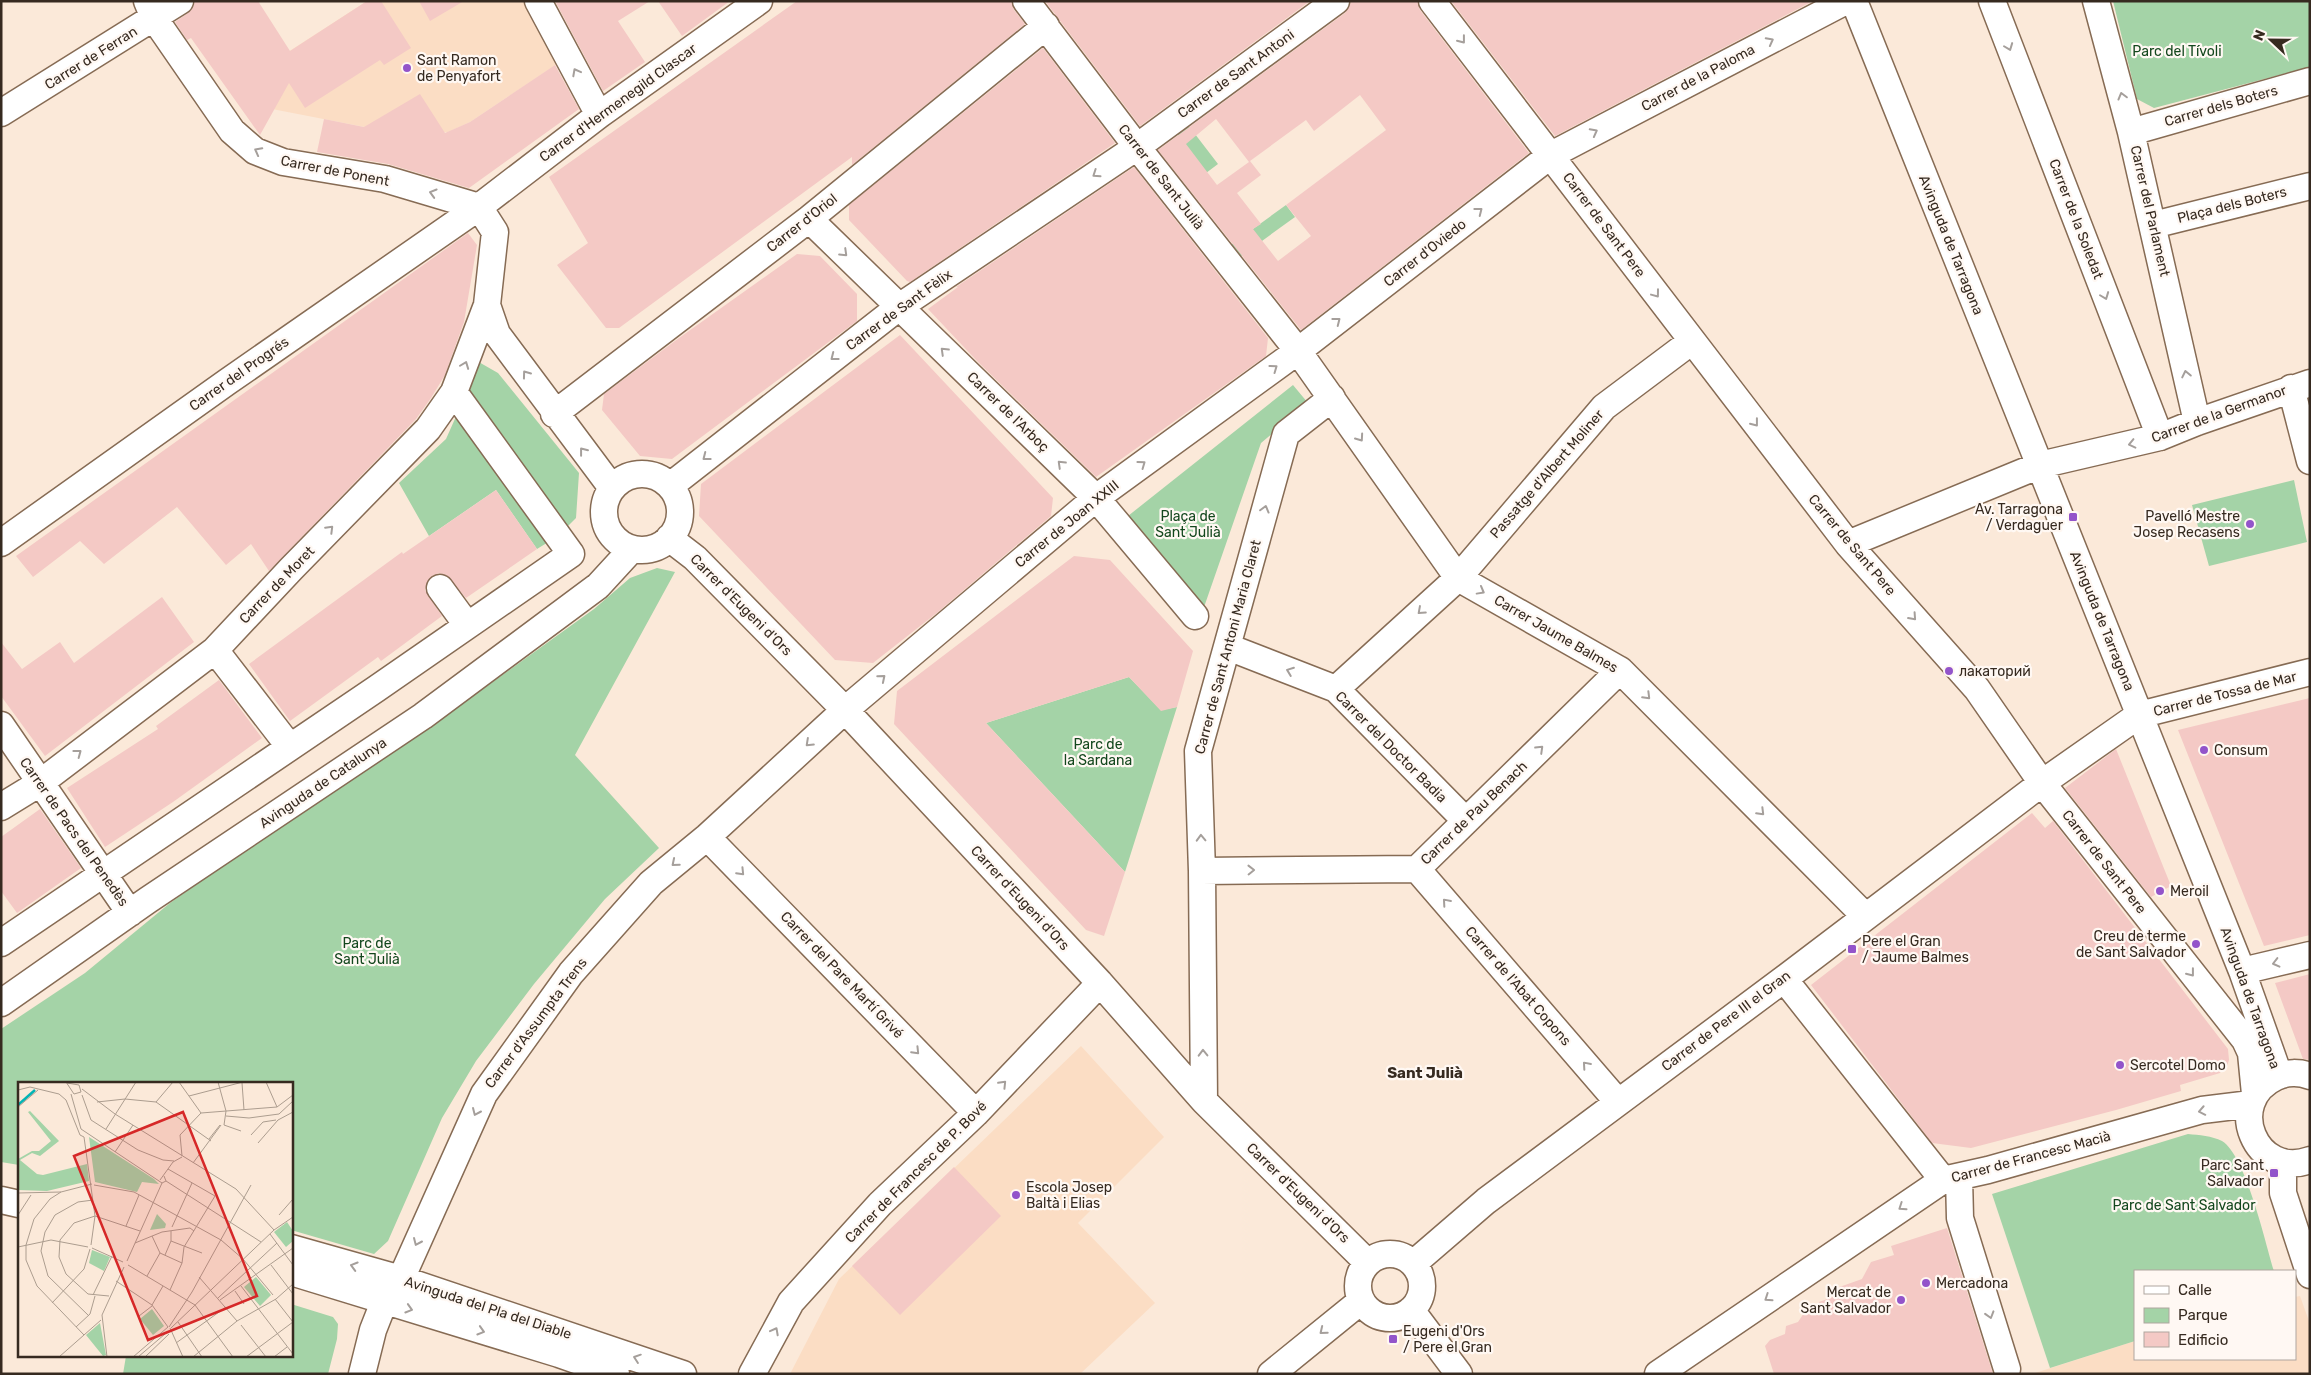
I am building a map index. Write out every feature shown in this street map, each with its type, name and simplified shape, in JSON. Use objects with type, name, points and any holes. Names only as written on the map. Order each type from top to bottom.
[{"type":"street","name":"Carrer de Ferran","points":[[1,113],[150,10],[180,1]]},
{"type":"street","points":[[538,1],[600,115]]},
{"type":"street","name":"Carrer d'Hermenegild Clascar","points":[[479,207],[600,115],[759,1]]},
{"type":"street","name":"Carrer de Sant Julià","points":[[1026,1],[1137,147],[1298,351]]},
{"type":"street","name":"Carrer de Sant Antoni","points":[[1137,147],[1336,1]]},
{"type":"street","name":"Carrer de Sant Pere","points":[[1432,1],[1848,544],[1977,689],[2042,783],[2245,1040],[2251,1053],[2253,1099],[2249,1119],[2255,1140],[2269,1156],[2283,1162]]},
{"type":"street","name":"Carrer de la Paloma","points":[[1551,155],[1846,1]]},
{"type":"street","name":"Avinguda de Tarragona","points":[[1854,1],[2242,971],[2279,1075]]},
{"type":"street","name":"Carrer de la Soledat","points":[[1992,1],[2160,437]]},
{"type":"street","name":"Carrer del Parlament","points":[[2096,1],[2132,132],[2197,422]]},
{"type":"street","name":"Carrer de Ponent","points":[[150,10],[232,131],[255,151],[283,162],[385,179],[479,207]]},
{"type":"street","name":"Carrer d'Oriol","points":[[554,414],[809,219],[1046,26]]},
{"type":"street","name":"Carrer dels Boters","points":[[2132,132],[2310,82]]},
{"type":"street","name":"Carrer de Sant Fèlix","points":[[670,486],[899,307],[1137,147]]},
{"type":"street","name":"Carrer d'Oviedo","points":[[1298,351],[1551,155]]},
{"type":"street","name":"Plaça dels Boters","points":[[2153,225],[2310,186]]},
{"type":"street","points":[[479,207],[495,232],[487,305],[497,334],[554,414],[612,488]]},
{"type":"street","name":"Carrer del Progrés","points":[[1,543],[227,382],[479,207]]},
{"type":"street","name":"Carrer de l'Arboç","points":[[809,219],[1096,498],[1195,616]]},
{"type":"street","name":"Carrer de Moret","points":[[1,808],[40,783],[215,650],[291,569],[428,430],[454,392],[487,305]]},
{"type":"street","name":"Passatge d'Albert Moliner","points":[[1336,689],[1458,578],[1604,407],[1692,341]]},
{"type":"street","name":"Carrer Jaume Balmes","points":[[1298,351],[1458,578],[1620,670],[1865,916]]},
{"type":"street","name":"Carrer de Joan XXIII","points":[[845,710],[1096,498],[1298,351]]},
{"type":"street","points":[[2300,385],[2310,461]]},
{"type":"street","name":"Carrer de la Germanor","points":[[1848,544],[2040,465],[2160,437],[2300,385]]},
{"type":"street","points":[[1,943],[289,746],[376,689],[571,554],[454,392]]},
{"type":"street","name":"Carrer de Sant Antoni Maria Claret","points":[[1204,1102],[1202,871],[1198,751],[1286,434],[1332,398]]},
{"type":"street","points":[[633,474],[646,474],[659,478],[670,486],[676,495],[679,506],[676,528],[669,538],[659,546],[646,550],[632,549],[617,541],[606,527],[603,510],[612,488],[621,480],[633,474]]},
{"type":"street","name":"Carrer d'Eugeni d'Ors","points":[[669,538],[695,558],[845,710],[1100,983],[1204,1102],[1367,1262]]},
{"type":"street","name":"Avinguda de Catalunya","points":[[1,1003],[422,716],[598,586],[632,549]]},
{"type":"street","points":[[440,588],[467,625]]},
{"type":"street","name":"Carrer del Doctor Badia","points":[[1228,647],[1336,689],[1466,821]]},
{"type":"street","points":[[215,650],[289,746]]},
{"type":"street","name":"Carrer de Pau Benach","points":[[1202,871],[1417,868],[1620,670]]},
{"type":"street","name":"Carrer de Tossa de Mar","points":[[2139,715],[2310,672]]},
{"type":"street","name":"Carrer d'Assumpta Trens","points":[[401,1279],[484,1094],[571,973],[652,883],[707,837],[845,710]]},
{"type":"street","name":"Carrer de Pere III el Gran","points":[[1414,1264],[1486,1201],[1784,979],[2042,783],[2139,715]]},
{"type":"street","name":"Carrer de Pacs del Penedès","points":[[1,725],[130,914]]},
{"type":"street","name":"Carrer del Pare Martí Grivé","points":[[707,837],[976,1113]]},
{"type":"street","name":"Carrer de l'Abat Copons","points":[[1417,868],[1618,1102]]},
{"type":"street","points":[[2242,971],[2310,955]]},
{"type":"street","points":[[1784,979],[1951,1178],[1960,1218],[2007,1369]]},
{"type":"street","name":"Carrer de Francesc de P. Bové","points":[[752,1374],[791,1302],[880,1204],[976,1113],[1100,983]]},
{"type":"street","points":[[2253,1099],[2270,1080],[2279,1075],[2292,1073],[2308,1075]]},
{"type":"street","name":"Carrer de Francesc Macià","points":[[1658,1374],[1951,1178],[2202,1110],[2253,1099]]},
{"type":"street","points":[[2310,1160],[2294,1163],[2283,1162],[2283,1193],[2310,1275]]},
{"type":"street","points":[[1,1183],[18,1187]]},
{"type":"street","points":[[1,1200],[18,1204]]},
{"type":"street","name":"Avinguda del Pla del Diable","points":[[292,1248],[401,1279],[683,1374]]},
{"type":"street","points":[[1393,1253],[1404,1256],[1414,1264],[1421,1275],[1422,1287],[1420,1298],[1411,1310],[1402,1316],[1381,1317],[1370,1311],[1361,1301],[1357,1287],[1361,1270],[1367,1262],[1382,1254],[1393,1253]]},
{"type":"street","name":"Avinguda del Pla del Diable","points":[[292,1272],[384,1302],[556,1364],[616,1374]]},
{"type":"street","points":[[1271,1374],[1361,1301]]},
{"type":"street","points":[[362,1374],[373,1330],[384,1302]]},
{"type":"street","points":[[1411,1310],[1459,1374]]},
{"type":"shaded area","name":"Sant Ramon de Penyafort","points":[[367,1],[529,1],[563,60],[470,122],[448,132],[406,135],[272,109],[251,76]]},
{"type":"shaded area","name":"Escola Josep Baltà i Elias","points":[[1081,1046],[1164,1137],[1078,1223],[1155,1303],[1080,1374],[790,1374],[839,1279]]},
{"type":"shaded area","points":[[2300,1296],[2310,1324],[2310,1374],[2032,1374],[2134,1341],[2134,1360],[2296,1360],[2296,1297]]},
{"type":"green space","name":"Parc del Tívoli","points":[[2113,1],[2310,1],[2310,67],[2154,108],[2137,99]]},
{"type":"green space","points":[[1185,121],[1218,164],[1206,173],[1174,129]]},
{"type":"green space","points":[[1286,205],[1295,217],[1237,259],[1228,247]]},
{"type":"green space","points":[[477,361],[498,373],[579,473],[576,518],[558,536],[537,549],[496,490],[429,536],[399,483],[446,439],[462,403]]},
{"type":"green space","name":"Plaça de Sant Julià","points":[[1293,385],[1308,403],[1261,443],[1203,610],[1128,516]]},
{"type":"green space","name":"Pavelló Mestre Josep Recasens","points":[[2294,480],[2307,542],[2209,566],[2192,505]]},
{"type":"green space","name":"Parc de Sant Julià","points":[[657,568],[675,572],[575,755],[659,848],[605,899],[534,984],[476,1061],[442,1118],[388,1241],[374,1254],[292,1230],[292,1082],[18,1082],[18,1165],[1,1162],[1,1029],[85,973],[170,903],[266,835],[433,725],[594,609],[630,578]]},
{"type":"green space","name":"Parc de la Sardana","points":[[1129,677],[1161,710],[1177,707],[1125,872],[986,723]]},
{"type":"green space","name":"Parc de Sant Salvador","points":[[2188,1134],[2218,1139],[2231,1150],[2247,1181],[2274,1270],[2134,1270],[2134,1341],[2050,1368],[1992,1194]]},
{"type":"green space","points":[[292,1304],[333,1317],[338,1324],[337,1339],[328,1374],[123,1374],[126,1358],[292,1358]]},
{"type":"building","points":[[195,1],[258,1],[290,51],[367,1],[381,1],[411,48],[384,65],[380,60],[305,108],[289,83],[260,135],[191,38],[187,40],[175,22],[193,8]]},
{"type":"building","points":[[419,1],[464,1],[430,21]]},
{"type":"building","points":[[555,1],[650,1],[618,21],[645,62],[603,91]]},
{"type":"building","points":[[658,1],[730,1],[682,36]]},
{"type":"building","points":[[797,1],[1011,1],[1014,10],[1025,24],[852,165],[852,157],[619,328],[606,328],[557,265],[588,243],[549,177]]},
{"type":"building","points":[[1045,1],[1310,1],[1140,126]]},
{"type":"building","points":[[1351,1],[1417,1],[1420,10],[1529,153],[1301,330],[1158,150],[1345,13]],"holes":[[[1360,95],[1386,130],[1286,205],[1311,236],[1278,261],[1253,229],[1261,224],[1237,193],[1261,175],[1250,161],[1306,120],[1314,131]],[[1216,119],[1249,162],[1217,185],[1186,144]]]},
{"type":"building","points":[[1451,1],[1813,1],[1555,136]]},
{"type":"building","points":[[1043,48],[1115,143],[910,282],[907,281],[849,220],[849,205]]},
{"type":"building","points":[[555,65],[579,109],[469,188],[388,164],[317,152],[324,119],[364,127],[420,94],[445,133],[470,122]]},
{"type":"building","points":[[1134,167],[1268,338],[1266,356],[1096,477],[978,362],[928,309],[958,287],[956,287]]},
{"type":"building","points":[[468,233],[477,245],[464,322],[445,375],[416,419],[269,571],[251,544],[226,565],[177,507],[104,564],[80,541],[33,577],[16,556]]},
{"type":"building","points":[[797,254],[820,256],[857,294],[857,321],[672,459],[640,456],[602,410],[604,394]]},
{"type":"building","points":[[900,335],[1053,498],[1051,516],[938,612],[873,663],[835,660],[699,516],[701,484]]},
{"type":"building","points":[[496,490],[537,549],[466,598],[446,575],[439,573],[432,576],[427,582],[425,590],[442,616],[381,661],[378,657],[290,721],[249,664],[402,552],[403,554]]},
{"type":"building","points":[[1074,556],[1110,560],[1193,651],[1177,707],[1161,711],[1129,677],[986,723],[1125,872],[1104,936],[1086,930],[894,724],[897,691]]},
{"type":"building","points":[[162,597],[194,642],[45,756],[1,696],[1,642],[22,669],[60,642],[74,663]]},
{"type":"building","points":[[219,680],[262,738],[173,802],[105,847],[67,788],[158,729],[156,726]]},
{"type":"building","points":[[2310,698],[2310,935],[2264,946],[2178,730]]},
{"type":"building","points":[[2116,749],[2171,886],[2151,897],[2065,788]]},
{"type":"building","points":[[40,809],[81,868],[17,913],[1,891],[1,837]]},
{"type":"building","points":[[2032,813],[2045,828],[2053,821],[2228,1049],[2229,1060],[2227,1066],[2222,1068],[2220,1073],[2180,1085],[2181,1091],[2116,1110],[1971,1148],[1932,1143],[1811,985]]},
{"type":"building","points":[[2310,974],[2310,1060],[2303,1059],[2275,983]]},
{"type":"building","points":[[954,1167],[1001,1216],[900,1315],[852,1266]]},
{"type":"building","name":"Mercat de Sant Salvador","points":[[1947,1228],[1993,1374],[1774,1374],[1765,1346],[1770,1340],[1785,1334],[1786,1326],[1798,1322],[1804,1313],[1815,1309],[1819,1302],[1833,1297],[1831,1290],[1862,1279],[1871,1262],[1894,1255],[1891,1246]]},
{"type":"place","name":"Sant Ramon de Penyafort","points":[[407,68]]},
{"type":"place","name":"Av. Tarragona / Verdaguer","points":[[2073,517]]},
{"type":"place","name":"Pavelló Mestre Josep Recasens","points":[[2250,524]]},
{"type":"place","name":"лакаторий","points":[[1949,671]]},
{"type":"place","name":"Consum","points":[[2204,750]]},
{"type":"place","name":"Meroil","points":[[2160,891]]},
{"type":"place","name":"Creu de terme de Sant Salvador","points":[[2196,944]]},
{"type":"place","name":"Pere el Gran / Jaume Balmes","points":[[1852,949]]},
{"type":"place","name":"Sercotel Domo","points":[[2120,1065]]},
{"type":"place","name":"Parc Sant Salvador","points":[[2274,1173]]},
{"type":"place","name":"Escola Josep Baltà i Elias","points":[[1016,1195]]},
{"type":"place","name":"Mercadona","points":[[1926,1283]]},
{"type":"place","name":"Mercat de Sant Salvador","points":[[1901,1300]]},
{"type":"place","name":"Eugeni d'Ors / Pere el Gran","points":[[1393,1339]]},
{"type":"district","name":"Sant Julià","points":[[1425,1073]]}]
